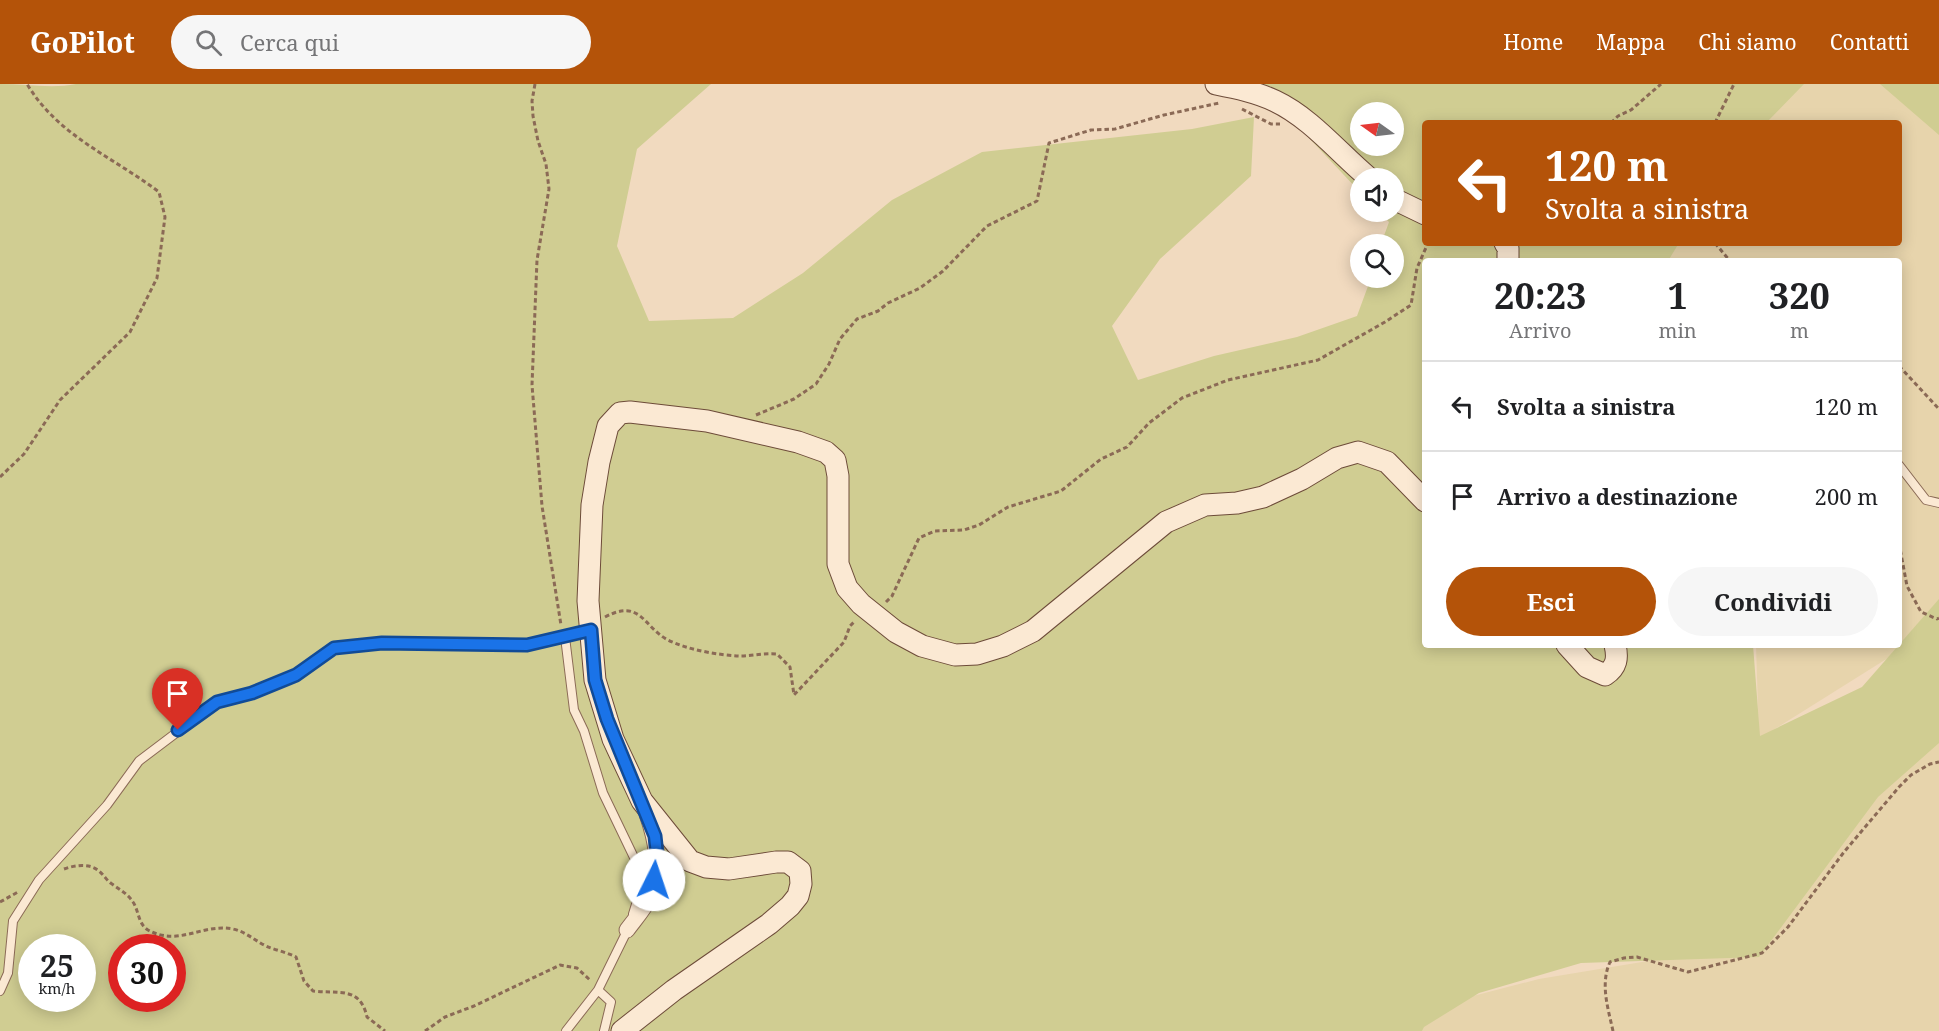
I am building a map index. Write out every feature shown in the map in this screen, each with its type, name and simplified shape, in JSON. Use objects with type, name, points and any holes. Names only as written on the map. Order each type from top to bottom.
[{"type":"street","points":[[1219,93],[1267,98],[1307,122],[1358,168]]},
{"type":"street","points":[[1404,204],[1422,213]]},
{"type":"street","points":[[627,930],[651,896],[658,864],[655,836],[642,801],[613,739],[595,680],[588,601],[592,505],[599,462],[608,426],[620,414],[630,412],[707,421],[798,442],[826,452],[835,460],[838,476],[838,564],[847,588],[896,632],[922,646],[955,655],[977,654],[1003,646],[1033,631],[1166,522],[1205,505],[1237,503],[1263,497],[1302,479],[1337,458],[1358,452],[1387,462],[1422,498]]},
{"type":"street","points":[[1570,648],[1587,668],[1605,675],[1615,666],[1618,656],[1616,648]]},
{"type":"street","points":[[622,1031],[674,990],[769,924],[798,896],[801,884],[800,871],[788,862],[729,869],[706,867],[690,861],[642,801]]},
{"type":"lane","points":[[1902,469],[1926,500],[1939,503]]},
{"type":"lane","points":[[0,991],[8,973],[13,921],[39,880],[107,805],[139,761],[217,702],[252,693],[296,675],[334,648],[382,643],[527,645],[565,637],[590,627]]},
{"type":"lane","points":[[565,637],[574,710],[584,731],[603,793],[640,870],[638,898],[627,930],[598,990],[566,1031]]},
{"type":"lane","points":[[598,990],[611,1002],[604,1031]]},
{"type":"path","points":[[0,477],[24,454],[60,400],[130,332],[157,278],[165,217],[159,192],[76,138],[38,102],[27,84]]},
{"type":"path","points":[[534,84],[533,116],[546,164],[549,189],[537,260],[532,385],[542,506],[561,625],[565,637]]},
{"type":"path","points":[[1614,120],[1631,110],[1661,84]]},
{"type":"path","points":[[1716,120],[1732,84]]},
{"type":"path","points":[[751,418],[794,399],[816,384],[829,364],[840,339],[857,319],[878,311],[888,303],[920,288],[943,271],[987,226],[1037,201],[1049,143],[1091,130],[1115,129],[1164,115],[1219,93]]},
{"type":"path","points":[[1239,107],[1271,124],[1280,124],[1292,112]]},
{"type":"path","points":[[590,627],[615,612],[629,611],[644,617],[667,639],[687,646],[728,655],[777,654],[790,667],[794,695],[844,642],[850,626],[892,596],[919,538],[935,531],[964,531],[979,525],[1008,507],[1060,490],[1101,459],[1127,447],[1149,423],[1182,398],[1228,380],[1318,360],[1385,322],[1411,305],[1417,268],[1427,246]]},
{"type":"path","points":[[1717,246],[1727,258]]},
{"type":"path","points":[[1902,369],[1939,409]]},
{"type":"path","points":[[1902,559],[1907,586],[1921,612],[1937,620],[1939,618]]},
{"type":"path","points":[[1612,1031],[1605,986],[1605,973],[1610,962],[1637,957],[1688,972],[1762,953],[1788,927],[1844,852],[1899,787],[1911,775],[1930,764],[1939,762]]},
{"type":"path","points":[[39,880],[73,866],[84,866],[98,870],[110,883],[124,892],[134,904],[138,918],[148,929],[172,936],[187,936],[199,929],[213,928],[233,929],[249,934],[266,946],[296,957],[304,981],[313,991],[351,993],[359,998],[364,1004],[367,1017],[385,1031]]},
{"type":"path","points":[[425,1031],[445,1017],[474,1006],[560,964],[577,968],[598,990]]},
{"type":"shaded area","points":[[0,84],[48,86],[76,84],[711,84],[637,149],[617,246],[649,321],[733,318],[803,273],[892,200],[982,152],[1192,129],[1254,117],[1251,176],[1160,259],[1112,326],[1138,380],[1214,356],[1297,337],[1357,316],[1367,288],[1404,288],[1404,234],[1385,234],[1389,222],[1404,222],[1404,168],[1350,168],[1350,181],[1258,84],[1804,84],[1769,120],[1422,120],[1422,246],[1677,246],[1670,258],[1422,258],[1422,648],[1753,648],[1760,736],[1862,687],[1896,648],[1902,648],[1902,641],[1939,599],[1939,743],[1878,797],[1759,957],[1581,963],[1479,993],[1424,1027],[1422,1031],[0,1031]]},
{"type":"shaded area","points":[[1778,84],[1890,84],[1939,120],[1939,626],[1759,739],[1756,648],[1902,648],[1902,258],[1642,258],[1652,246],[1902,246],[1902,120],[1749,120]]},
{"type":"shaded area","points":[[1880,84],[1939,84],[1939,135]]},
{"type":"shaded area","points":[[1939,728],[1939,1031],[1413,1031],[1423,1009],[1539,979],[1751,944],[1881,773]]},
{"type":"route","points":[[178,730],[217,702],[252,693],[296,675],[334,648],[382,643],[527,645],[591,630],[595,680],[613,739],[642,801],[655,836],[658,864],[654,880]]}]
